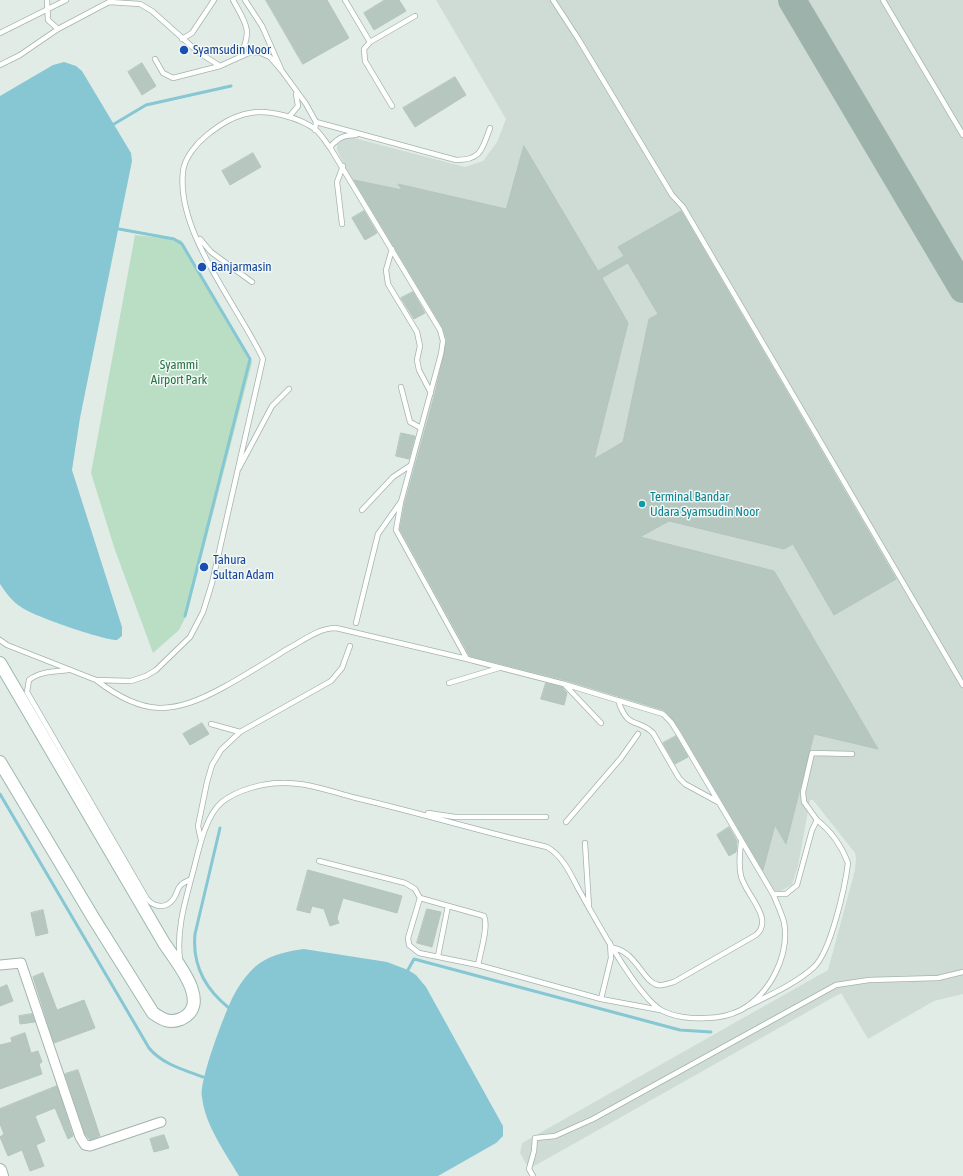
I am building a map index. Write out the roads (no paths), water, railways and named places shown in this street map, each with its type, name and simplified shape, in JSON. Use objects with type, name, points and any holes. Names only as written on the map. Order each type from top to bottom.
[{"type":"street","points":[[0,663],[164,943],[181,966],[193,992],[194,1002],[192,1008],[184,1017],[166,1021],[153,1013],[147,1006],[0,762]]},
{"type":"street","points":[[0,965],[19,962],[22,965],[80,1137],[85,1145],[90,1146],[161,1122]]},
{"type":"street","points":[[0,1170],[2,1176]]},
{"type":"lane","points":[[47,0],[48,20],[58,29]]},
{"type":"lane","points":[[0,33],[66,0]]},
{"type":"lane","points":[[182,39],[192,33],[214,0]]},
{"type":"lane","points":[[233,0],[248,31],[247,42],[240,56]]},
{"type":"lane","points":[[245,0],[262,26],[282,71]]},
{"type":"lane","points":[[344,0],[370,42]]},
{"type":"lane","points":[[553,0],[579,40],[672,195],[683,207],[963,685]]},
{"type":"lane","points":[[884,0],[963,135]]},
{"type":"lane","points":[[0,65],[20,55],[58,29],[110,1],[140,4],[152,11],[198,52],[220,66]]},
{"type":"lane","points":[[392,106],[365,61],[364,49],[370,42],[414,16]]},
{"type":"lane","points":[[155,59],[163,73],[168,77],[173,78],[220,66],[251,52],[261,53],[270,57],[282,71],[294,91],[306,104],[316,122],[316,130]]},
{"type":"lane","points":[[289,117],[298,106],[294,91]]},
{"type":"lane","points":[[96,680],[131,681],[146,676],[170,658],[190,638],[203,612],[212,583],[263,359],[217,280],[195,233],[182,195],[183,170],[190,154],[200,140],[219,125],[235,116],[257,112],[273,113],[289,117],[316,130],[343,166],[440,330],[443,341],[431,393],[401,502],[396,530],[467,658]]},
{"type":"lane","points":[[316,122],[448,158],[466,160],[474,158],[481,151],[490,128]]},
{"type":"lane","points":[[331,149],[331,146],[336,140],[346,135],[362,135]]},
{"type":"lane","points":[[342,224],[337,182],[343,166]]},
{"type":"lane","points":[[195,233],[211,252],[252,282]]},
{"type":"lane","points":[[392,249],[386,270],[388,284],[417,332],[420,346],[417,360],[419,370],[431,393]]},
{"type":"lane","points":[[401,387],[410,422],[421,428]]},
{"type":"lane","points":[[237,473],[272,406],[289,389]]},
{"type":"lane","points":[[362,510],[393,477],[411,465]]},
{"type":"lane","points":[[356,623],[378,534],[401,502]]},
{"type":"lane","points":[[0,640],[7,645],[96,680],[111,692],[138,704],[160,708],[182,706],[201,700],[294,645],[328,628],[336,628],[467,658],[564,684],[663,714],[671,722],[773,894],[784,923],[782,954],[770,982],[761,993],[741,1010]]},
{"type":"lane","points":[[201,842],[198,826],[212,765],[221,750],[240,732],[331,681],[342,668],[350,646]]},
{"type":"lane","points":[[449,683],[500,667]]},
{"type":"lane","points":[[70,670],[41,673],[34,676],[29,680],[27,692],[95,810],[151,903],[161,906],[168,904],[174,899],[180,885],[191,879]]},
{"type":"lane","points":[[564,684],[601,723]]},
{"type":"lane","points":[[618,700],[622,714],[633,723],[649,728],[653,733],[679,778],[685,784],[719,802]]},
{"type":"lane","points":[[211,724],[240,732]]},
{"type":"lane","points":[[566,822],[621,758],[638,734]]},
{"type":"lane","points":[[420,898],[408,938],[409,945],[419,953],[478,965],[601,998],[661,1010],[680,1016],[698,1019],[713,1018],[741,1010],[766,998],[814,967],[823,956],[848,863],[845,853],[826,827],[817,820],[804,802],[803,792],[812,753],[852,754]]},
{"type":"lane","points":[[181,966],[178,940],[180,922],[201,842],[207,825],[221,802],[233,794],[270,785],[282,783],[301,784],[412,811],[463,827],[551,849],[560,858],[624,966],[647,997],[661,1010]]},
{"type":"lane","points":[[412,811],[454,817],[546,817]]},
{"type":"lane","points":[[773,894],[786,894],[797,885],[812,830],[817,820]]},
{"type":"lane","points":[[614,948],[629,955],[638,964],[651,982],[659,985],[674,982],[761,931],[763,923],[761,914],[743,884],[741,876],[739,864],[741,842]]},
{"type":"lane","points":[[585,843],[589,909]]},
{"type":"lane","points":[[319,861],[405,883],[415,889],[420,898],[484,916],[486,920],[478,965]]},
{"type":"lane","points":[[438,956],[448,906]]},
{"type":"lane","points":[[601,998],[611,958],[609,941]]},
{"type":"lane","points":[[533,1176],[529,1169],[534,1151],[535,1138],[555,1136],[593,1119],[836,985],[869,980],[938,978],[963,972]]},
{"type":"water","points":[[64,62],[76,66],[82,71],[131,153],[132,161],[80,418],[72,470],[122,627],[122,636],[117,640],[84,632],[28,611],[12,599],[0,584],[0,96],[53,65]]},
{"type":"water","points":[[304,949],[387,962],[408,970],[416,975],[426,987],[503,1126],[503,1136],[496,1143],[438,1176],[239,1176],[216,1138],[204,1107],[202,1088],[209,1061],[231,1001],[246,976],[256,966],[270,957]]},
{"type":"waterway","points":[[114,124],[146,105],[231,86]]},
{"type":"waterway","points":[[119,229],[174,239],[182,244],[250,359],[185,616]]},
{"type":"waterway","points":[[0,794],[149,1048],[154,1054],[167,1062],[203,1077]]},
{"type":"waterway","points":[[220,828],[195,934],[195,945],[198,966],[202,976],[213,993],[229,1008]]},
{"type":"waterway","points":[[408,970],[414,959],[680,1030],[711,1032]]},
{"type":"place","name":"Syamsudin Noor","points":[[184,50]]},
{"type":"place","name":"Banjarmasin","points":[[202,267]]},
{"type":"place","name":"Terminal Bandar Udara Syamsudin Noor","points":[[642,504]]},
{"type":"place","name":"Tahura Sultan Adam","points":[[204,567]]},
{"type":"park label","name":"Syammi Airport Park","points":[[179,372]]}]
